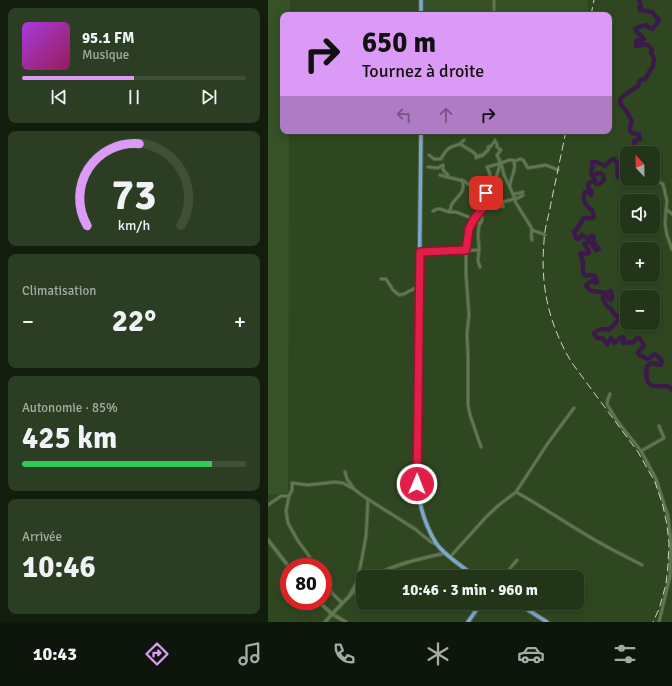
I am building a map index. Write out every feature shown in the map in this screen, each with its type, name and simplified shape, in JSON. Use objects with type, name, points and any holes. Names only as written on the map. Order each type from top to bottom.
[{"type":"highway","points":[[421,0],[421,12]]},
{"type":"highway","points":[[421,134],[417,484],[422,512],[437,544],[466,570]]},
{"type":"highway","points":[[468,622],[476,610]]},
{"type":"highway","points":[[529,610],[547,622]]},
{"type":"street","points":[[494,0],[494,12]]},
{"type":"street","points":[[429,155],[434,158],[441,159],[447,149],[460,144],[464,140]]},
{"type":"street","points":[[460,144],[473,152],[476,155],[476,158],[477,156],[482,156],[495,140],[497,147],[501,150],[497,155],[515,199],[532,230],[534,232],[541,232],[544,235]]},
{"type":"street","points":[[481,447],[468,405],[466,250],[469,229],[474,219],[483,208],[490,174],[487,167],[511,160],[514,162],[515,160],[523,160],[528,168],[550,166],[558,170]]},
{"type":"street","points":[[510,187],[510,181],[515,169],[514,162]]},
{"type":"street","points":[[484,203],[493,187],[500,163]]},
{"type":"street","points":[[428,167],[438,168],[443,165],[443,170],[448,175],[447,177]]},
{"type":"street","points":[[440,175],[462,180],[503,202]]},
{"type":"street","points":[[449,212],[451,203],[455,201],[462,192],[462,180]]},
{"type":"street","points":[[660,182],[663,184],[668,202],[665,224],[672,249]]},
{"type":"street","points":[[481,210],[491,205],[520,197],[523,193],[514,194]]},
{"type":"street","points":[[503,202],[503,207]]},
{"type":"street","points":[[433,211],[437,209],[458,213],[480,223]]},
{"type":"street","points":[[480,267],[478,261],[478,235],[482,220],[481,210]]},
{"type":"street","points":[[666,210],[672,214]]},
{"type":"street","points":[[532,230],[530,235],[532,240]]},
{"type":"street","points":[[420,252],[479,250]]},
{"type":"street","points":[[381,279],[386,279],[393,290],[399,294],[404,294],[419,286]]},
{"type":"street","points":[[610,394],[607,403],[609,409],[641,451],[656,479],[668,516],[671,544],[670,576],[658,622]]},
{"type":"street","points":[[450,557],[487,516],[516,492],[548,442],[574,408]]},
{"type":"street","points":[[641,451],[664,438],[659,426]]},
{"type":"street","points":[[345,472],[354,489]]},
{"type":"street","points":[[311,558],[295,537],[288,523],[286,511],[289,496],[292,490],[292,483],[308,485],[335,482],[343,483],[415,529],[431,542],[437,544]]},
{"type":"street","points":[[516,492],[586,535],[642,565]]},
{"type":"street","points":[[268,505],[281,496],[289,496]]},
{"type":"street","points":[[350,594],[357,582],[362,558],[366,536],[368,500]]},
{"type":"street","points":[[268,540],[282,558]]},
{"type":"street","points":[[385,570],[446,553]]},
{"type":"street","points":[[509,570],[517,560]]},
{"type":"street","points":[[325,622],[356,588]]},
{"type":"street","points":[[332,592],[342,603]]},
{"type":"street","points":[[328,610],[346,622]]},
{"type":"shaded area","points":[[268,0],[290,0],[290,12],[280,12],[280,134],[289,134],[288,493],[268,495]]},
{"type":"shaded area","points":[[421,0],[587,0],[588,4],[587,12],[421,12]]},
{"type":"waterway","points":[[635,146],[634,141],[640,139],[639,134],[633,134],[630,131],[632,121],[621,105],[620,100],[624,95],[638,86],[640,80],[645,79],[653,66],[654,59],[651,52],[652,50],[649,46],[643,44],[636,46],[636,41],[641,41],[644,39],[636,32],[635,29],[646,25],[652,29],[659,20],[652,12],[640,10],[639,8],[641,6],[639,0]]},
{"type":"waterway","points":[[620,176],[618,177],[618,166],[614,159],[605,166],[592,162],[592,176],[597,173],[602,174],[604,179],[599,184],[596,184],[595,180],[589,183],[588,187],[592,193],[591,195],[587,191],[585,192],[584,202],[593,211],[593,218],[584,218],[574,232],[577,239],[579,239],[582,235],[589,239],[593,236],[595,246],[599,249],[596,250],[591,243],[585,243],[584,244],[589,253],[580,254],[583,262],[584,275],[595,276],[597,282],[595,283],[593,280],[586,286],[591,291],[606,293],[611,291],[611,300],[606,296],[603,297],[603,299],[607,306],[615,315],[618,316],[618,320],[609,330],[600,329],[594,334],[597,338],[602,338],[607,344],[611,338],[614,343],[623,337],[623,343],[634,342],[639,338],[644,345],[638,353],[640,356],[648,359],[655,354],[662,362],[660,365],[652,363],[647,366],[646,376],[649,383],[654,386],[668,386],[672,390]]},
{"type":"railway","points":[[592,12],[594,0]]},
{"type":"railway","points":[[565,134],[545,232],[543,258],[545,290],[552,320],[564,349],[572,363],[638,452],[655,482],[663,506],[669,543],[668,565],[666,584],[659,609],[653,622]]},
{"type":"route","points":[[417,484],[420,252],[466,250],[469,229],[474,219],[483,208],[486,193]]}]
